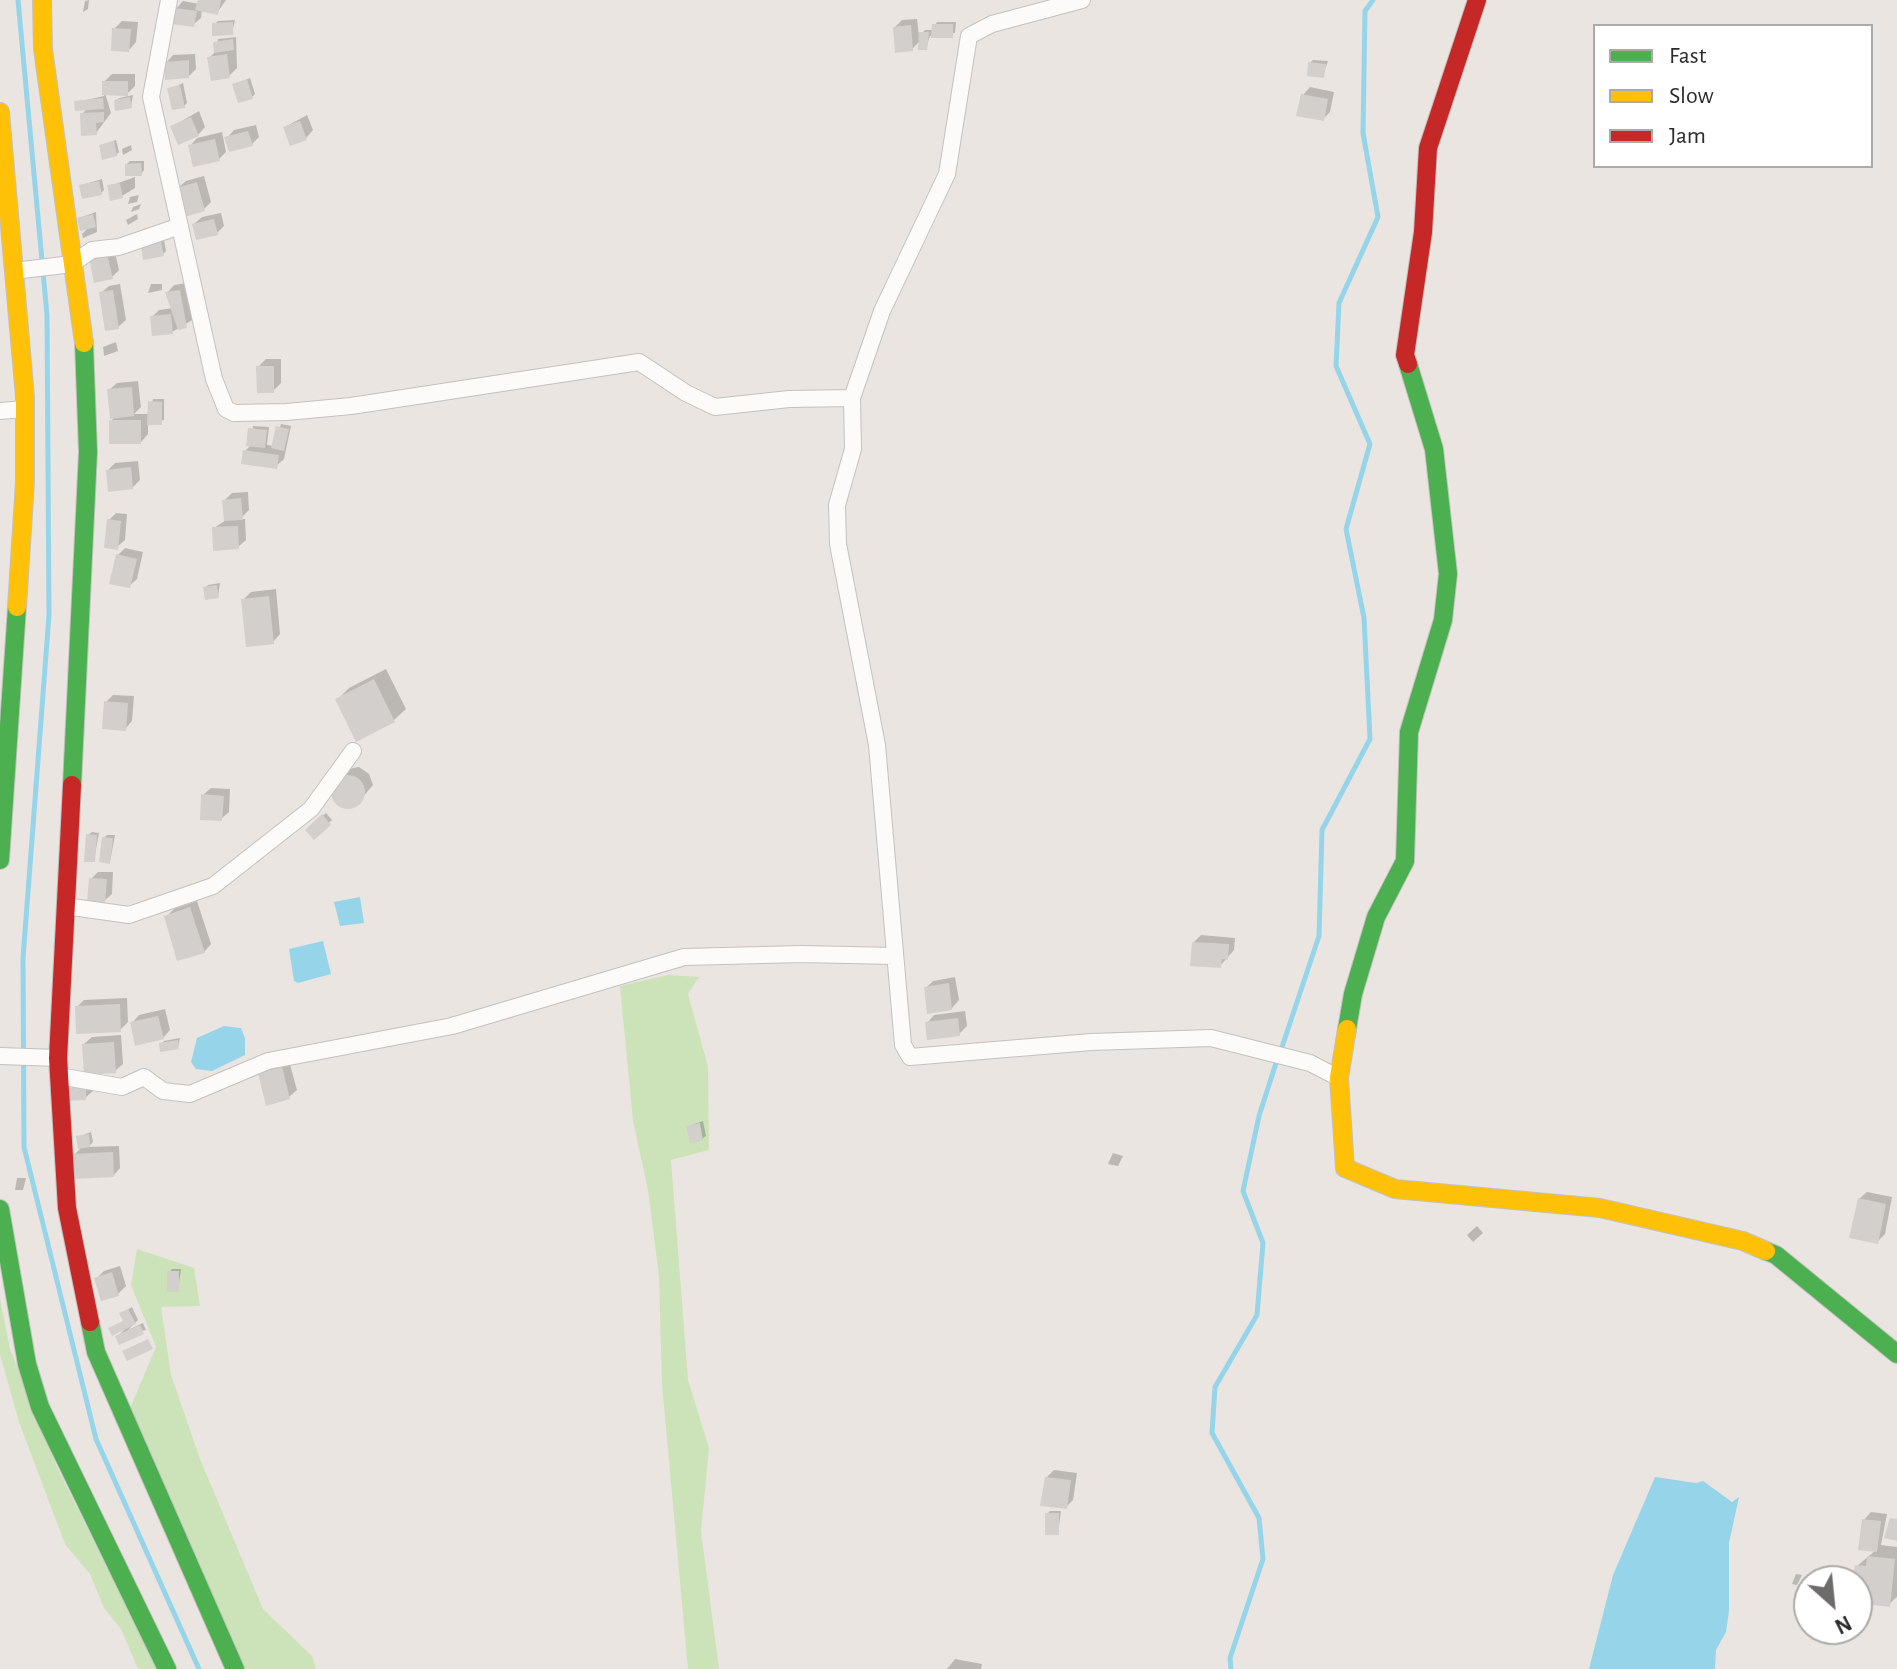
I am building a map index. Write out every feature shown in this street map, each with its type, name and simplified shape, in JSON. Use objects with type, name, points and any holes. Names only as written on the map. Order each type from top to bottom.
[{"type":"main road","points":[[42,0],[43,49],[84,338],[88,452],[59,1067],[67,1208],[96,1352],[235,1669]]},
{"type":"main road","points":[[1477,0],[1428,148],[1423,232],[1405,355],[1434,449],[1448,574],[1443,620],[1409,732],[1405,861],[1376,917],[1361,968],[1339,1078],[1345,1168],[1366,1180],[1395,1189],[1600,1208],[1743,1241],[1776,1255],[1897,1354]]},
{"type":"main road","points":[[0,112],[24,409],[23,541],[0,860]]},
{"type":"main road","points":[[0,1209],[27,1364],[40,1407],[167,1669]]},
{"type":"street","points":[[169,0],[151,97],[214,379],[226,409],[234,413],[351,406],[639,362],[686,393],[715,407],[789,399],[852,398]]},
{"type":"street","points":[[1082,0],[992,24],[969,36],[947,174],[882,311],[852,398],[853,449],[837,505],[838,544],[877,745],[903,1045],[910,1057],[1091,1042],[1211,1038],[1310,1063],[1339,1078]]},
{"type":"street","points":[[14,271],[72,264],[92,250],[119,247],[180,226]]},
{"type":"street","points":[[0,411],[24,409]]},
{"type":"street","points":[[65,906],[129,915],[213,886],[311,809],[353,751]]},
{"type":"street","points":[[0,1056],[59,1067],[122,1087],[144,1077],[163,1091],[190,1094],[268,1061],[452,1026],[684,957],[802,954],[895,956]]},
{"type":"green space","points":[[668,975],[699,977],[688,994],[708,1067],[709,1150],[671,1160],[688,1380],[709,1448],[701,1531],[719,1669],[688,1669],[662,1384],[659,1276],[648,1190],[633,1121],[620,986]]},
{"type":"green space","points":[[137,1249],[194,1268],[200,1306],[161,1307],[171,1375],[200,1459],[263,1609],[312,1656],[316,1669],[243,1669],[128,1413],[156,1347],[131,1285]]},
{"type":"green space","points":[[0,1299],[10,1349],[57,1467],[157,1669],[138,1669],[121,1629],[104,1608],[90,1574],[65,1544],[19,1422],[0,1354]]},
{"type":"water","points":[[360,897],[364,923],[340,926],[334,902]]},
{"type":"water","points":[[323,941],[331,974],[298,983],[294,981],[289,949]]},
{"type":"water","points":[[224,1026],[241,1028],[245,1038],[245,1055],[212,1071],[196,1069],[191,1062],[197,1038]]},
{"type":"water","points":[[1655,1477],[1696,1483],[1703,1481],[1732,1502],[1739,1497],[1729,1543],[1729,1611],[1726,1632],[1716,1650],[1715,1669],[1589,1669],[1613,1575]]},
{"type":"building","points":[[198,0],[221,0],[218,15],[195,10]]},
{"type":"building","points":[[174,8],[197,11],[194,27],[172,24]]},
{"type":"building","points":[[233,22],[233,35],[212,36],[212,23]]},
{"type":"building","points":[[932,24],[953,24],[953,38],[931,38]]},
{"type":"building","points":[[911,25],[913,51],[895,53],[893,27]]},
{"type":"building","points":[[112,28],[131,29],[129,52],[111,51]]},
{"type":"building","points":[[919,32],[929,32],[927,50],[918,50]]},
{"type":"building","points":[[233,39],[234,50],[214,53],[213,42]]},
{"type":"building","points":[[227,54],[230,78],[211,81],[207,57]]},
{"type":"building","points":[[189,60],[189,78],[165,80],[164,62]]},
{"type":"building","points":[[1308,62],[1326,64],[1324,78],[1307,76]]},
{"type":"building","points":[[247,79],[253,99],[238,103],[232,84]]},
{"type":"building","points":[[102,81],[128,81],[128,96],[102,95]]},
{"type":"building","points":[[180,85],[185,108],[172,110],[167,88]]},
{"type":"building","points":[[1301,94],[1328,99],[1324,121],[1296,116]]},
{"type":"building","points":[[130,97],[132,108],[115,111],[114,100]]},
{"type":"building","points":[[103,98],[104,109],[75,111],[74,101]]},
{"type":"building","points":[[104,112],[104,122],[96,123],[97,135],[81,136],[80,113]]},
{"type":"building","points":[[191,117],[199,136],[178,145],[170,126]]},
{"type":"building","points":[[300,121],[307,140],[290,146],[283,127]]},
{"type":"building","points":[[248,131],[253,146],[229,152],[224,137]]},
{"type":"building","points":[[215,139],[220,161],[193,167],[188,145]]},
{"type":"building","points":[[114,141],[117,156],[102,160],[99,145]]},
{"type":"building","points":[[141,163],[142,176],[125,176],[125,164]]},
{"type":"building","points":[[99,181],[102,195],[82,199],[79,185]]},
{"type":"building","points":[[197,182],[205,211],[184,217],[176,188]]},
{"type":"building","points":[[120,183],[123,198],[110,201],[107,185]]},
{"type":"building","points":[[93,214],[96,227],[80,231],[77,218]]},
{"type":"building","points":[[214,219],[218,235],[196,240],[192,224]]},
{"type":"building","points":[[161,242],[164,256],[143,260],[141,245]]},
{"type":"building","points":[[107,254],[113,279],[94,283],[89,258]]},
{"type":"building","points":[[113,290],[119,329],[105,331],[99,292]]},
{"type":"building","points":[[180,290],[187,328],[178,330],[165,292]]},
{"type":"building","points":[[171,314],[173,334],[152,336],[150,316]]},
{"type":"building","points":[[256,366],[274,366],[274,393],[257,393]]},
{"type":"building","points":[[132,387],[134,416],[110,419],[107,389]]},
{"type":"building","points":[[148,401],[162,402],[162,425],[147,425]]},
{"type":"building","points":[[109,420],[141,420],[141,444],[109,444]]},
{"type":"building","points":[[276,426],[289,429],[284,451],[271,448]]},
{"type":"building","points":[[248,428],[267,430],[265,448],[246,446]]},
{"type":"building","points":[[243,450],[279,455],[277,469],[241,464]]},
{"type":"building","points":[[131,467],[133,489],[108,492],[106,470]]},
{"type":"building","points":[[241,498],[243,520],[224,521],[222,500]]},
{"type":"building","points":[[107,519],[121,521],[118,550],[104,548]]},
{"type":"building","points":[[238,526],[239,549],[213,551],[212,527]]},
{"type":"building","points":[[116,554],[137,559],[130,588],[109,584]]},
{"type":"building","points":[[217,585],[219,598],[205,600],[203,587]]},
{"type":"building","points":[[269,596],[274,644],[246,647],[241,599]]},
{"type":"building","points":[[374,679],[395,722],[356,742],[335,699]]},
{"type":"building","points":[[104,701],[128,703],[126,731],[102,729]]},
{"type":"building","points":[[348,775],[360,780],[365,792],[360,804],[348,809],[336,804],[331,792],[336,780]]},
{"type":"building","points":[[201,794],[224,796],[222,821],[200,820]]},
{"type":"building","points":[[322,814],[331,825],[314,840],[305,830]]},
{"type":"building","points":[[86,834],[97,835],[95,862],[84,862]]},
{"type":"building","points":[[102,837],[113,838],[110,864],[99,862]]},
{"type":"building","points":[[89,878],[107,879],[105,904],[87,902]]},
{"type":"building","points":[[190,907],[205,953],[177,961],[164,916]]},
{"type":"building","points":[[1192,942],[1229,944],[1228,960],[1222,959],[1221,968],[1190,966]]},
{"type":"building","points":[[949,983],[952,1010],[927,1014],[924,987]]},
{"type":"building","points":[[120,1004],[121,1032],[76,1034],[75,1006]]},
{"type":"building","points":[[158,1016],[164,1039],[135,1046],[130,1022]]},
{"type":"building","points":[[958,1018],[960,1036],[927,1040],[925,1022]]},
{"type":"building","points":[[178,1040],[179,1049],[160,1052],[159,1043]]},
{"type":"building","points":[[114,1042],[116,1073],[84,1075],[82,1044]]},
{"type":"building","points":[[282,1067],[290,1099],[266,1106],[258,1073]]},
{"type":"building","points":[[86,1082],[86,1100],[65,1101],[65,1083]]},
{"type":"building","points":[[700,1123],[703,1141],[690,1143],[686,1126]]},
{"type":"building","points":[[89,1134],[90,1147],[78,1149],[76,1136]]},
{"type":"building","points":[[113,1152],[114,1177],[73,1179],[72,1154]]},
{"type":"building","points":[[1858,1198],[1886,1204],[1878,1244],[1849,1238]]},
{"type":"building","points":[[167,1271],[179,1271],[179,1292],[167,1292]]},
{"type":"building","points":[[112,1272],[119,1296],[101,1301],[94,1278]]},
{"type":"building","points":[[128,1309],[136,1324],[112,1336],[108,1328],[123,1321],[119,1313]]},
{"type":"building","points":[[140,1325],[144,1334],[119,1345],[115,1336]]},
{"type":"building","points":[[148,1339],[153,1349],[127,1361],[122,1351]]},
{"type":"building","points":[[1045,1477],[1071,1480],[1067,1509],[1040,1506]]},
{"type":"building","points":[[1045,1513],[1059,1513],[1059,1535],[1045,1535]]},
{"type":"building","points":[[1890,1518],[1897,1519],[1897,1541],[1884,1538]]},
{"type":"building","points":[[1862,1519],[1881,1521],[1877,1552],[1858,1550]]},
{"type":"building","points":[[1867,1556],[1895,1559],[1890,1607],[1873,1605],[1873,1565],[1866,1565]]},
{"type":"waterway","points":[[18,0],[47,315],[49,615],[23,958],[24,1147],[96,1439],[199,1669]]},
{"type":"waterway","points":[[1281,1050],[1319,936],[1322,830],[1370,739],[1364,618],[1346,529],[1370,444],[1336,366],[1339,303],[1378,217],[1363,133],[1365,11],[1373,0]]},
{"type":"waterway","points":[[1231,1669],[1230,1658],[1263,1559],[1259,1518],[1212,1433],[1215,1387],[1257,1315],[1263,1243],[1243,1191],[1259,1116],[1277,1060]]},
{"type":"traffic: fast","points":[[72,785],[88,452],[84,343]]},
{"type":"traffic: fast","points":[[1347,1029],[1353,994],[1376,917],[1405,861],[1409,732],[1443,620],[1448,574],[1434,449],[1408,364]]},
{"type":"traffic: fast","points":[[0,860],[17,607]]},
{"type":"traffic: fast","points":[[0,1209],[27,1364],[40,1407],[167,1669]]},
{"type":"traffic: fast","points":[[1766,1251],[1776,1255],[1897,1354]]},
{"type":"traffic: fast","points":[[90,1322],[96,1352],[235,1669]]},
{"type":"traffic: slow","points":[[42,0],[43,49],[84,343]]},
{"type":"traffic: slow","points":[[0,112],[25,397],[25,482],[17,607]]},
{"type":"traffic: slow","points":[[1347,1029],[1339,1078],[1345,1168],[1395,1189],[1600,1208],[1743,1241],[1766,1251]]},
{"type":"traffic: jam","points":[[1408,364],[1405,355],[1423,232],[1428,148],[1477,0]]},
{"type":"traffic: jam","points":[[72,785],[58,1058],[67,1208],[90,1322]]}]
